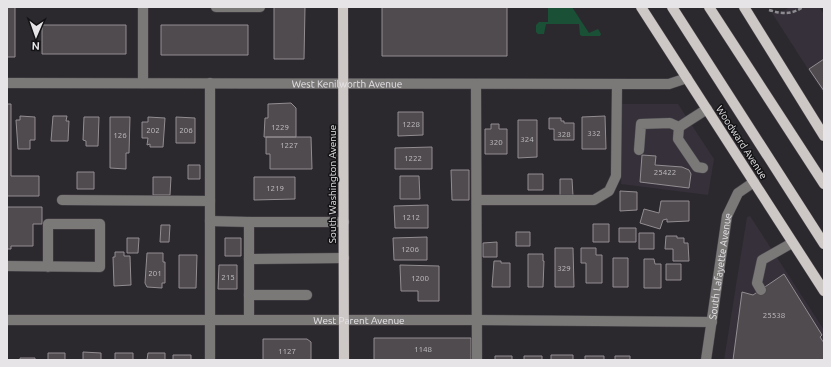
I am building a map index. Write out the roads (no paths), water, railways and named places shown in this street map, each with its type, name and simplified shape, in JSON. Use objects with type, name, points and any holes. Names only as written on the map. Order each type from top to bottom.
[{"type":"main road","name":"South Washington Avenue","points":[[343,7],[344,360]]},
{"type":"main road","name":"Woodward Avenue","points":[[641,7],[824,291]]},
{"type":"main road","name":"Woodward Avenue","points":[[672,7],[824,244]]},
{"type":"main road","points":[[709,7],[824,184]]},
{"type":"main road","points":[[744,7],[824,136]]},
{"type":"street","points":[[143,7],[143,84]]},
{"type":"street","points":[[216,7],[260,8]]},
{"type":"street","name":"West Kenilworth Avenue","points":[[7,83],[617,85],[669,84],[687,78]]},
{"type":"street","points":[[210,83],[210,360]]},
{"type":"street","points":[[476,85],[476,360]]},
{"type":"street","points":[[477,200],[594,200],[608,192],[616,176],[617,85]]},
{"type":"street","points":[[678,127],[707,110]]},
{"type":"street","points":[[639,150],[641,124],[670,123],[678,127]]},
{"type":"street","points":[[678,127],[678,139],[697,167],[703,168]]},
{"type":"street","name":"South Lafayette Avenue","points":[[706,360],[727,216],[738,193],[754,182]]},
{"type":"street","points":[[62,200],[210,201]]},
{"type":"street","points":[[210,222],[344,222]]},
{"type":"street","points":[[249,222],[249,320]]},
{"type":"street","points":[[7,266],[48,267],[100,267],[100,224],[48,224],[48,267]]},
{"type":"street","points":[[761,290],[756,283],[762,260],[792,243]]},
{"type":"street","points":[[249,259],[344,258]]},
{"type":"street","points":[[248,295],[307,295]]},
{"type":"street","name":"West Parent Avenue","points":[[7,320],[477,320],[712,322]]}]
